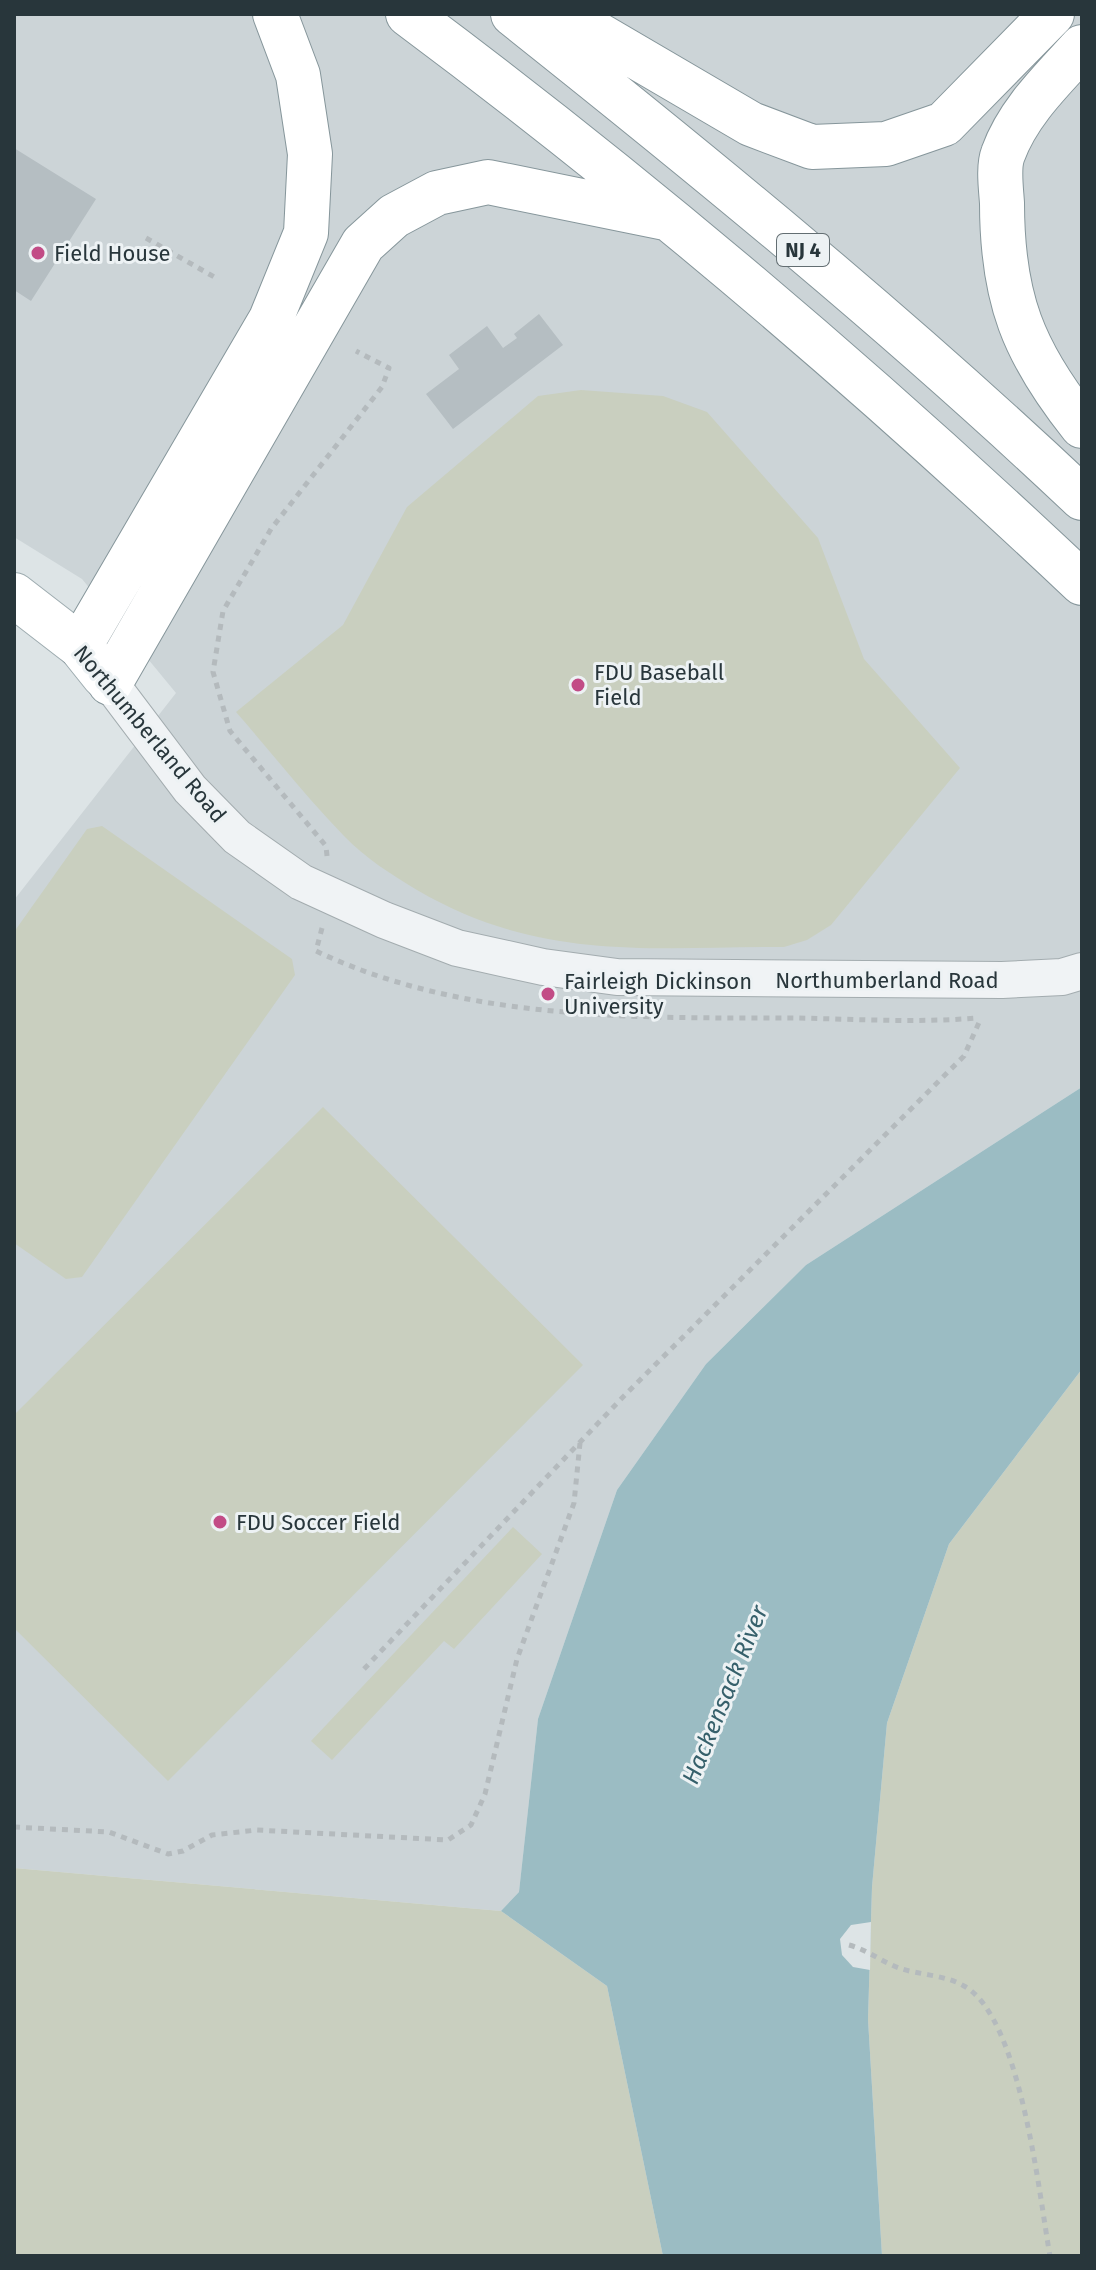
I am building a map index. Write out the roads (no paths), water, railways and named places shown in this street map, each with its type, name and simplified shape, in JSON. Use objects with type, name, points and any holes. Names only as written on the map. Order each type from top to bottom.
[{"type":"main road","points":[[80,646],[271,319],[306,233],[310,154],[298,75],[275,14]]},
{"type":"main road","points":[[408,14],[674,220],[996,502],[1082,583]]},
{"type":"main road","name":"NJ 4","points":[[513,14],[689,153],[872,308],[1082,498]]},
{"type":"main road","points":[[563,14],[751,124],[812,147],[886,144],[944,124],[1052,14]]},
{"type":"main road","points":[[1082,47],[1030,104],[1001,156],[1001,187],[1008,293],[1029,349],[1056,394],[1082,426]]},
{"type":"main road","points":[[110,683],[363,244],[394,216],[437,193],[488,182],[674,220]]},
{"type":"main road","name":"Northumberland Road","points":[[14,595],[80,646],[110,683]]},
{"type":"street","name":"Northumberland Road","points":[[110,683],[190,789],[237,837],[301,882],[457,948],[543,967],[617,977],[1002,980],[1062,977],[1082,971]]},
{"type":"water","name":"Hackensack River","points":[[1082,1087],[1082,1369],[949,1544],[887,1723],[872,1887],[868,2019],[882,2256],[663,2256],[607,1986],[501,1911],[519,1892],[538,1719],[617,1490],[706,1364],[806,1265]]},
{"type":"place","name":"Field House","points":[[38,253]]},
{"type":"place","name":"FDU Baseball Field","points":[[578,685]]},
{"type":"place","name":"Fairleigh Dickinson University","points":[[548,994]]},
{"type":"place","name":"FDU Soccer Field","points":[[220,1522]]}]
